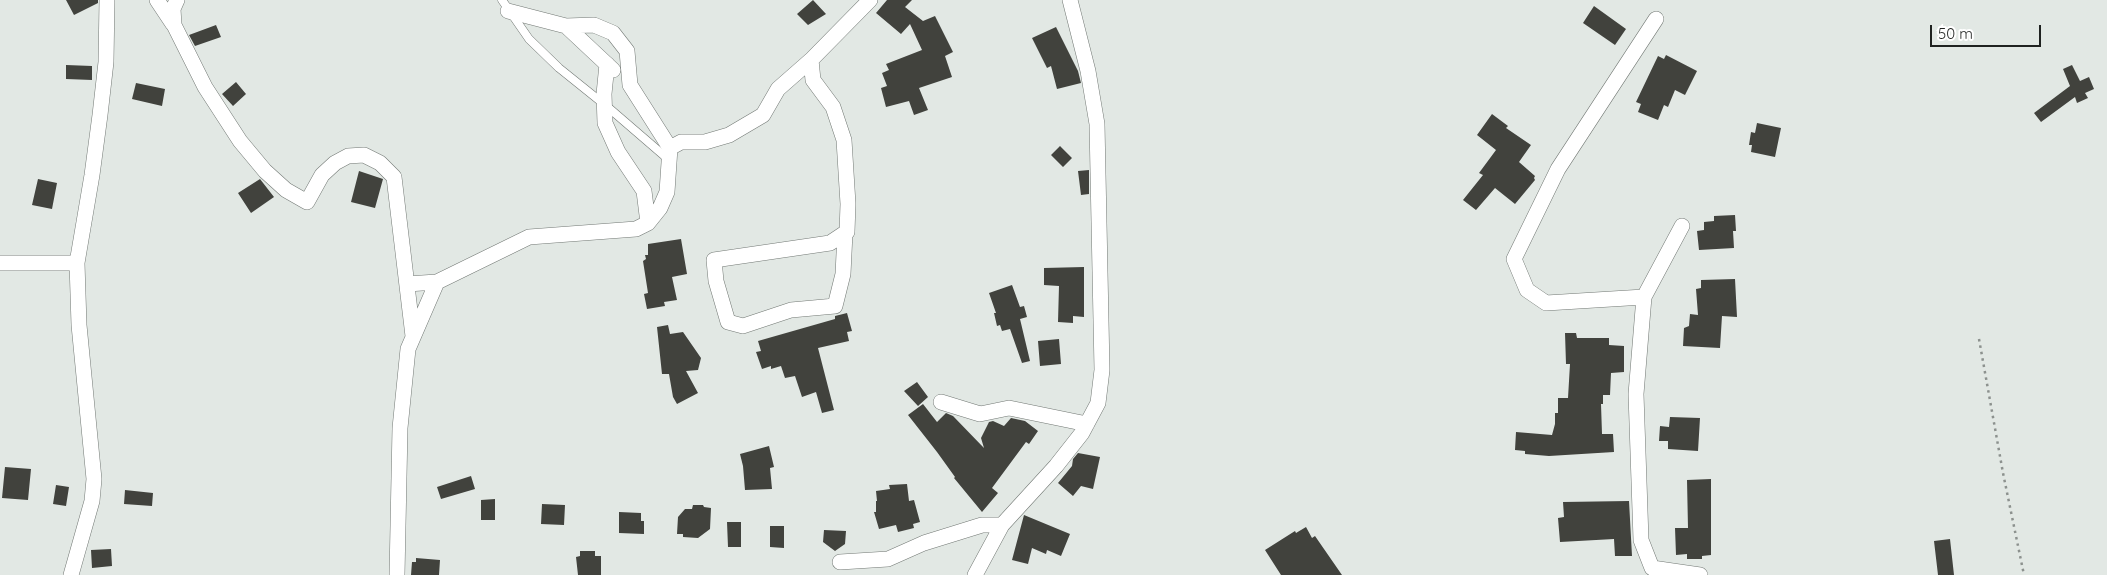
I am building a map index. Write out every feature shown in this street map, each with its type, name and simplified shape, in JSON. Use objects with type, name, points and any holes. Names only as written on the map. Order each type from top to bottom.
[{"type":"street","points":[[72,575],[92,500],[94,479],[79,325],[77,263],[92,176],[106,62],[107,0]]},
{"type":"street","points":[[157,0],[174,25],[192,66],[221,115],[265,171],[286,190],[307,202],[322,175],[335,163],[348,156],[364,155],[380,164],[394,176],[414,337]]},
{"type":"street","points":[[174,25],[173,10],[177,0]]},
{"type":"street","points":[[669,153],[681,142],[706,142],[729,135],[763,115],[778,89],[811,60],[870,0]]},
{"type":"street","points":[[975,575],[1002,525],[1056,466],[1082,433],[1098,403],[1102,370],[1097,124],[1088,71],[1070,0]]},
{"type":"street","points":[[505,6],[566,26],[594,25],[613,33],[627,51],[630,86]]},
{"type":"street","points":[[1644,297],[1546,303],[1527,290],[1514,259],[1558,169],[1656,19]]},
{"type":"street","points":[[407,284],[438,282],[529,237],[636,229],[648,223],[660,208],[667,192],[669,153],[630,86],[566,26]]},
{"type":"street","points":[[811,60],[813,80],[834,107],[844,140],[848,204],[843,274],[835,306],[791,310],[743,326],[728,322],[716,281],[714,260],[830,243],[845,233]]},
{"type":"street","points":[[607,64],[604,104],[605,123],[618,152],[644,191],[648,223]]},
{"type":"street","points":[[1682,226],[1644,297],[1636,394],[1641,540],[1652,568],[1700,575]]},
{"type":"street","points":[[0,262],[77,263]]},
{"type":"street","points":[[397,575],[400,428],[408,349],[438,282]]},
{"type":"street","points":[[941,402],[980,414],[1009,408],[1087,424]]},
{"type":"street","points":[[840,562],[888,559],[924,543],[982,525],[1002,525]]},
{"type":"lane","points":[[505,6],[529,39],[559,68],[669,153]]},
{"type":"path","points":[[1979,339],[2003,473],[2024,575]]},
{"type":"building","points":[[66,0],[98,0],[98,3],[74,15]]},
{"type":"building","points":[[813,0],[826,14],[808,25],[797,14]]},
{"type":"building","points":[[887,0],[912,0],[905,7],[923,21],[935,16],[953,52],[945,56],[952,77],[919,88],[928,110],[914,115],[909,101],[886,107],[881,88],[887,86],[882,73],[889,70],[886,64],[922,50],[910,24],[901,34],[876,13]]},
{"type":"building","points":[[1594,6],[1626,29],[1615,45],[1583,23]]},
{"type":"building","points":[[216,25],[221,37],[195,46],[189,35]]},
{"type":"building","points":[[1056,27],[1078,71],[1081,83],[1057,89],[1051,66],[1047,68],[1032,38]]},
{"type":"building","points":[[1666,55],[1697,71],[1685,95],[1675,90],[1668,107],[1664,105],[1658,120],[1638,112],[1641,104],[1636,102],[1658,56],[1664,59]]},
{"type":"building","points":[[66,65],[92,66],[92,80],[66,79]]},
{"type":"building","points":[[2072,65],[2080,81],[2089,77],[2094,89],[2085,93],[2088,98],[2077,103],[2075,97],[2041,122],[2034,113],[2070,86],[2063,69]]},
{"type":"building","points":[[236,82],[246,94],[233,106],[222,94]]},
{"type":"building","points":[[136,83],[165,89],[162,106],[132,99]]},
{"type":"building","points":[[1492,114],[1508,126],[1506,128],[1531,145],[1519,162],[1535,176],[1535,180],[1515,204],[1495,188],[1476,210],[1463,200],[1483,175],[1479,173],[1496,150],[1477,135]]},
{"type":"building","points":[[1757,123],[1781,128],[1775,157],[1751,152],[1752,145],[1749,145],[1751,132],[1755,133]]},
{"type":"building","points":[[1060,146],[1072,158],[1063,167],[1051,155]]},
{"type":"building","points":[[1089,170],[1089,194],[1081,195],[1078,171]]},
{"type":"building","points":[[359,171],[383,179],[375,208],[351,202]]},
{"type":"building","points":[[38,179],[57,183],[52,209],[32,205]]},
{"type":"building","points":[[260,179],[274,197],[251,213],[238,193]]},
{"type":"building","points":[[1735,215],[1736,231],[1733,231],[1734,248],[1699,250],[1697,231],[1704,230],[1704,222],[1714,221],[1714,216]]},
{"type":"building","points":[[681,239],[687,274],[672,277],[677,300],[664,302],[665,306],[647,309],[644,294],[648,293],[643,261],[646,259],[645,255],[648,255],[648,244]]},
{"type":"building","points":[[1084,267],[1084,317],[1073,316],[1073,323],[1058,322],[1059,286],[1044,285],[1044,268]]},
{"type":"building","points":[[1735,279],[1737,317],[1722,316],[1720,348],[1683,346],[1684,328],[1689,326],[1690,314],[1698,315],[1696,289],[1701,288],[1701,280]]},
{"type":"building","points":[[1012,285],[1020,307],[1024,306],[1027,317],[1020,319],[1030,361],[1022,363],[1010,329],[1002,331],[1000,325],[997,326],[994,313],[996,313],[989,293]]},
{"type":"building","points":[[847,313],[852,331],[847,332],[849,341],[818,348],[834,410],[822,413],[816,392],[802,397],[795,376],[785,378],[781,366],[771,369],[771,366],[762,369],[756,352],[761,351],[758,341],[835,319],[835,316]]},
{"type":"building","points":[[668,325],[670,334],[683,332],[701,358],[698,370],[686,371],[698,393],[677,404],[673,397],[669,374],[662,374],[657,327]]},
{"type":"building","points":[[1565,333],[1576,333],[1577,338],[1609,338],[1609,345],[1624,346],[1624,372],[1611,373],[1610,395],[1603,395],[1603,404],[1601,404],[1602,434],[1613,434],[1614,452],[1549,456],[1525,454],[1525,451],[1515,450],[1516,432],[1552,435],[1555,413],[1558,413],[1558,398],[1568,398],[1570,364],[1566,364]]},
{"type":"building","points":[[1059,339],[1061,364],[1040,366],[1038,341]]},
{"type":"building","points":[[917,382],[928,397],[918,406],[904,391]]},
{"type":"building","points":[[923,404],[937,422],[946,413],[953,416],[984,448],[981,438],[989,422],[993,421],[1004,426],[1011,418],[1025,421],[1038,431],[1029,444],[1026,442],[992,488],[998,493],[982,512],[954,478],[937,452],[908,415]]},
{"type":"building","points":[[1670,417],[1700,418],[1698,451],[1668,449],[1668,441],[1659,441],[1660,426],[1669,427]]},
{"type":"building","points":[[769,446],[774,467],[770,468],[772,489],[745,490],[740,454]]},
{"type":"building","points":[[1078,453],[1100,457],[1093,489],[1081,486],[1073,496],[1058,483],[1072,466],[1073,459]]},
{"type":"building","points":[[5,467],[31,469],[28,500],[2,498]]},
{"type":"building","points":[[471,476],[475,489],[441,499],[437,487]]},
{"type":"building","points":[[1711,479],[1711,555],[1702,556],[1702,559],[1687,559],[1687,554],[1676,555],[1675,528],[1688,528],[1687,480]]},
{"type":"building","points":[[907,484],[909,501],[914,500],[920,522],[913,524],[914,528],[898,532],[896,525],[879,529],[874,512],[876,512],[876,491],[890,489],[889,485]]},
{"type":"building","points":[[56,485],[69,487],[66,506],[53,504]]},
{"type":"building","points":[[125,490],[153,493],[152,506],[124,504]]},
{"type":"building","points":[[495,499],[495,520],[481,520],[481,500]]},
{"type":"building","points":[[1629,501],[1632,556],[1615,556],[1614,539],[1560,542],[1558,518],[1564,517],[1563,502]]},
{"type":"building","points":[[542,504],[565,505],[564,525],[541,524]]},
{"type":"building","points":[[693,505],[703,505],[704,507],[711,508],[710,529],[698,538],[683,537],[683,534],[677,534],[678,517],[685,509],[692,509]]},
{"type":"building","points":[[619,512],[641,513],[641,521],[644,521],[644,534],[619,533]]},
{"type":"building","points":[[1024,515],[1070,534],[1061,556],[1047,550],[1046,554],[1032,548],[1028,564],[1012,560]]},
{"type":"building","points":[[727,522],[741,522],[741,547],[728,547]]},
{"type":"building","points":[[770,526],[784,526],[784,548],[770,547]]},
{"type":"building","points":[[1306,527],[1312,538],[1315,536],[1342,575],[1281,575],[1265,550],[1295,531],[1296,533]]},
{"type":"building","points":[[824,530],[846,531],[845,544],[835,551],[823,542]]},
{"type":"building","points":[[1950,539],[1954,575],[1938,575],[1934,541]]},
{"type":"building","points":[[111,549],[112,566],[92,568],[91,550]]},
{"type":"building","points":[[580,551],[595,551],[595,556],[601,556],[601,575],[578,575],[576,557],[580,556]]},
{"type":"building","points":[[416,558],[440,560],[439,575],[411,575],[412,562],[416,562]]}]
